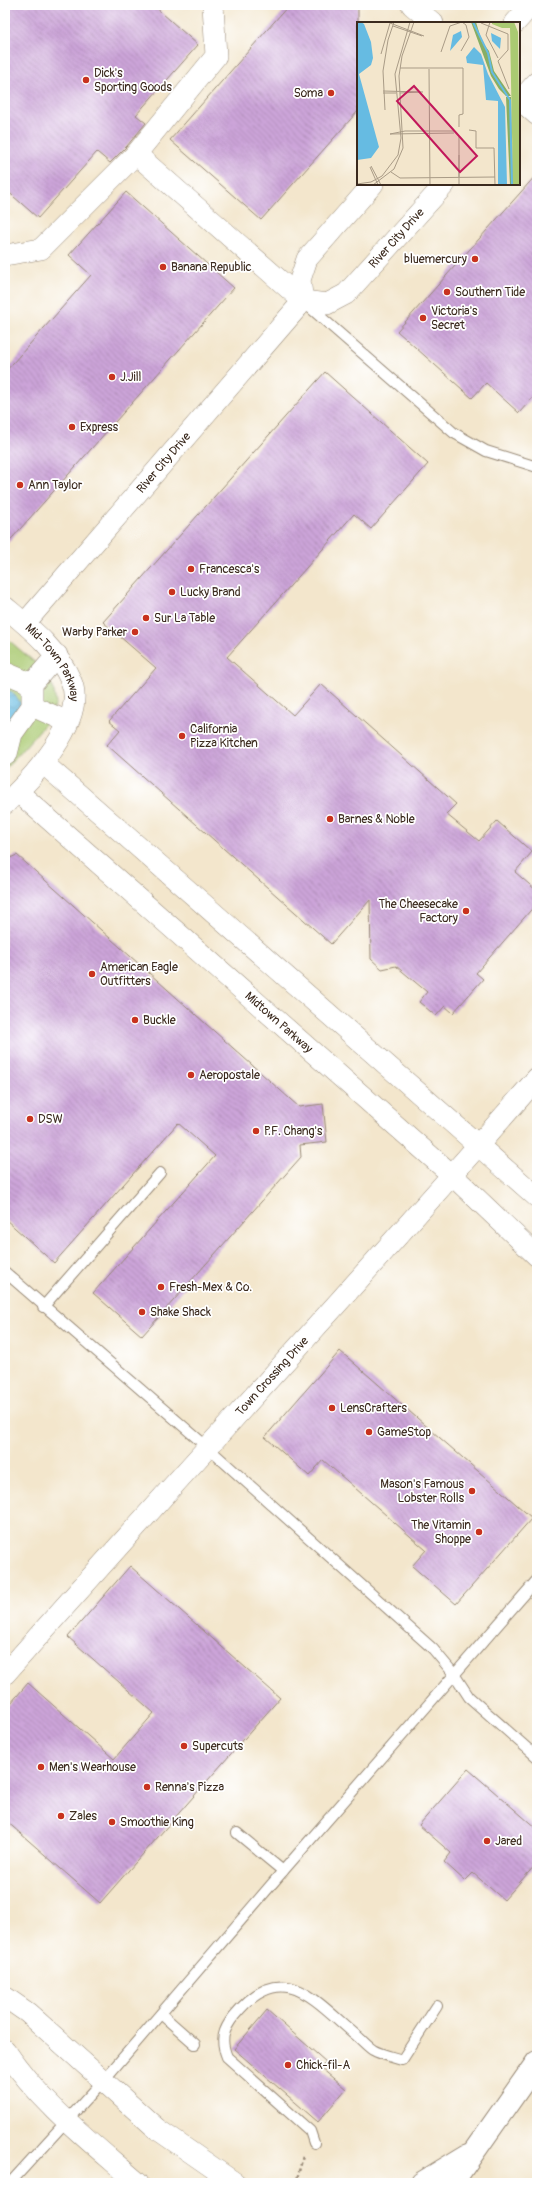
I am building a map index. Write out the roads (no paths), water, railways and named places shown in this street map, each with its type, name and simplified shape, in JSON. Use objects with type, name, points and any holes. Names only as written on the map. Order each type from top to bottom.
[{"type":"main road","points":[[452,2183],[537,2062]]},
{"type":"main road","points":[[422,2183],[476,2150]]},
{"type":"street","points":[[5,255],[41,249],[136,154],[216,56],[214,5]]},
{"type":"street","points":[[412,5],[432,22]]},
{"type":"street","points":[[516,22],[530,5]]},
{"type":"street","points":[[520,100],[537,82]]},
{"type":"street","points":[[520,102],[537,115]]},
{"type":"street","points":[[136,154],[303,301]]},
{"type":"street","points":[[303,301],[300,280],[307,259],[372,185]]},
{"type":"street","name":"River City Drive","points":[[25,623],[303,301],[327,304],[346,294],[444,185]]},
{"type":"street","name":"Mid-Town Parkway","points":[[5,607],[25,623],[57,655],[72,682],[74,708],[64,734],[44,762],[11,798]]},
{"type":"street","points":[[5,756],[7,754],[8,730],[32,706],[32,684],[57,655]]},
{"type":"street","points":[[5,675],[6,673],[32,684]]},
{"type":"street","points":[[32,706],[68,722]]},
{"type":"street","points":[[44,762],[537,1197]]},
{"type":"street","name":"Midtown Parkway","points":[[11,798],[452,1175],[537,1256]]},
{"type":"street","name":"Town Crossing Drive","points":[[5,1674],[206,1446],[452,1175],[537,1078]]},
{"type":"street","points":[[5,1997],[28,2012],[157,2129],[235,2183]]},
{"type":"street","points":[[5,2050],[19,2071],[66,2121],[138,2183]]},
{"type":"lane","points":[[303,301],[454,433],[486,450],[537,467]]},
{"type":"lane","points":[[43,1306],[160,1172]]},
{"type":"lane","points":[[5,1272],[206,1446],[433,1648],[454,1674],[469,1697],[537,1756]]},
{"type":"lane","points":[[10,2183],[103,2081],[283,1871],[537,1580]]},
{"type":"lane","points":[[237,1833],[283,1871]]},
{"type":"lane","points":[[314,2143],[310,2131],[227,2057],[223,2047],[222,2037],[225,2028],[248,2001],[260,1991],[275,1986],[292,1986],[310,1997],[374,2050],[402,2060],[437,2006]]},
{"type":"lane","points":[[161,2014],[196,2044]]},
{"type":"water","points":[[11,691],[22,704],[5,731],[5,693]]},
{"type":"place","name":"Dick's Sporting Goods","points":[[86,80]]},
{"type":"place","name":"Soma","points":[[331,93]]},
{"type":"place","name":"bluemercury","points":[[475,259]]},
{"type":"place","name":"Banana Republic","points":[[163,267]]},
{"type":"place","name":"Southern Tide","points":[[447,292]]},
{"type":"place","name":"Victoria's Secret","points":[[423,318]]},
{"type":"place","name":"J.Jill","points":[[112,377]]},
{"type":"place","name":"Express","points":[[72,427]]},
{"type":"place","name":"Ann Taylor","points":[[20,485]]},
{"type":"place","name":"Francesca's","points":[[191,569]]},
{"type":"place","name":"Lucky Brand","points":[[172,592]]},
{"type":"place","name":"Sur La Table","points":[[146,618]]},
{"type":"place","name":"Warby Parker","points":[[135,632]]},
{"type":"place","name":"California Pizza Kitchen","points":[[182,736]]},
{"type":"place","name":"Barnes & Noble","points":[[330,819]]},
{"type":"place","name":"The Cheesecake Factory","points":[[466,911]]},
{"type":"place","name":"American Eagle Outfitters","points":[[92,974]]},
{"type":"place","name":"Buckle","points":[[135,1020]]},
{"type":"place","name":"Aeropostale","points":[[191,1075]]},
{"type":"place","name":"DSW","points":[[30,1119]]},
{"type":"place","name":"P.F. Chang's","points":[[256,1131]]},
{"type":"place","name":"Fresh-Mex & Co.","points":[[161,1287]]},
{"type":"place","name":"Shake Shack","points":[[142,1312]]},
{"type":"place","name":"LensCrafters","points":[[332,1408]]},
{"type":"place","name":"GameStop","points":[[369,1432]]},
{"type":"place","name":"Mason's Famous Lobster Rolls","points":[[472,1491]]},
{"type":"place","name":"The Vitamin Shoppe","points":[[479,1532]]},
{"type":"place","name":"Supercuts","points":[[184,1746]]},
{"type":"place","name":"Men's Wearhouse","points":[[41,1767]]},
{"type":"place","name":"Renna's Pizza","points":[[147,1787]]},
{"type":"place","name":"Zales","points":[[61,1816]]},
{"type":"place","name":"Smoothie King","points":[[112,1822]]},
{"type":"place","name":"Jared","points":[[487,1841]]},
{"type":"place","name":"Chick-fil-A","points":[[288,2065]]}]
